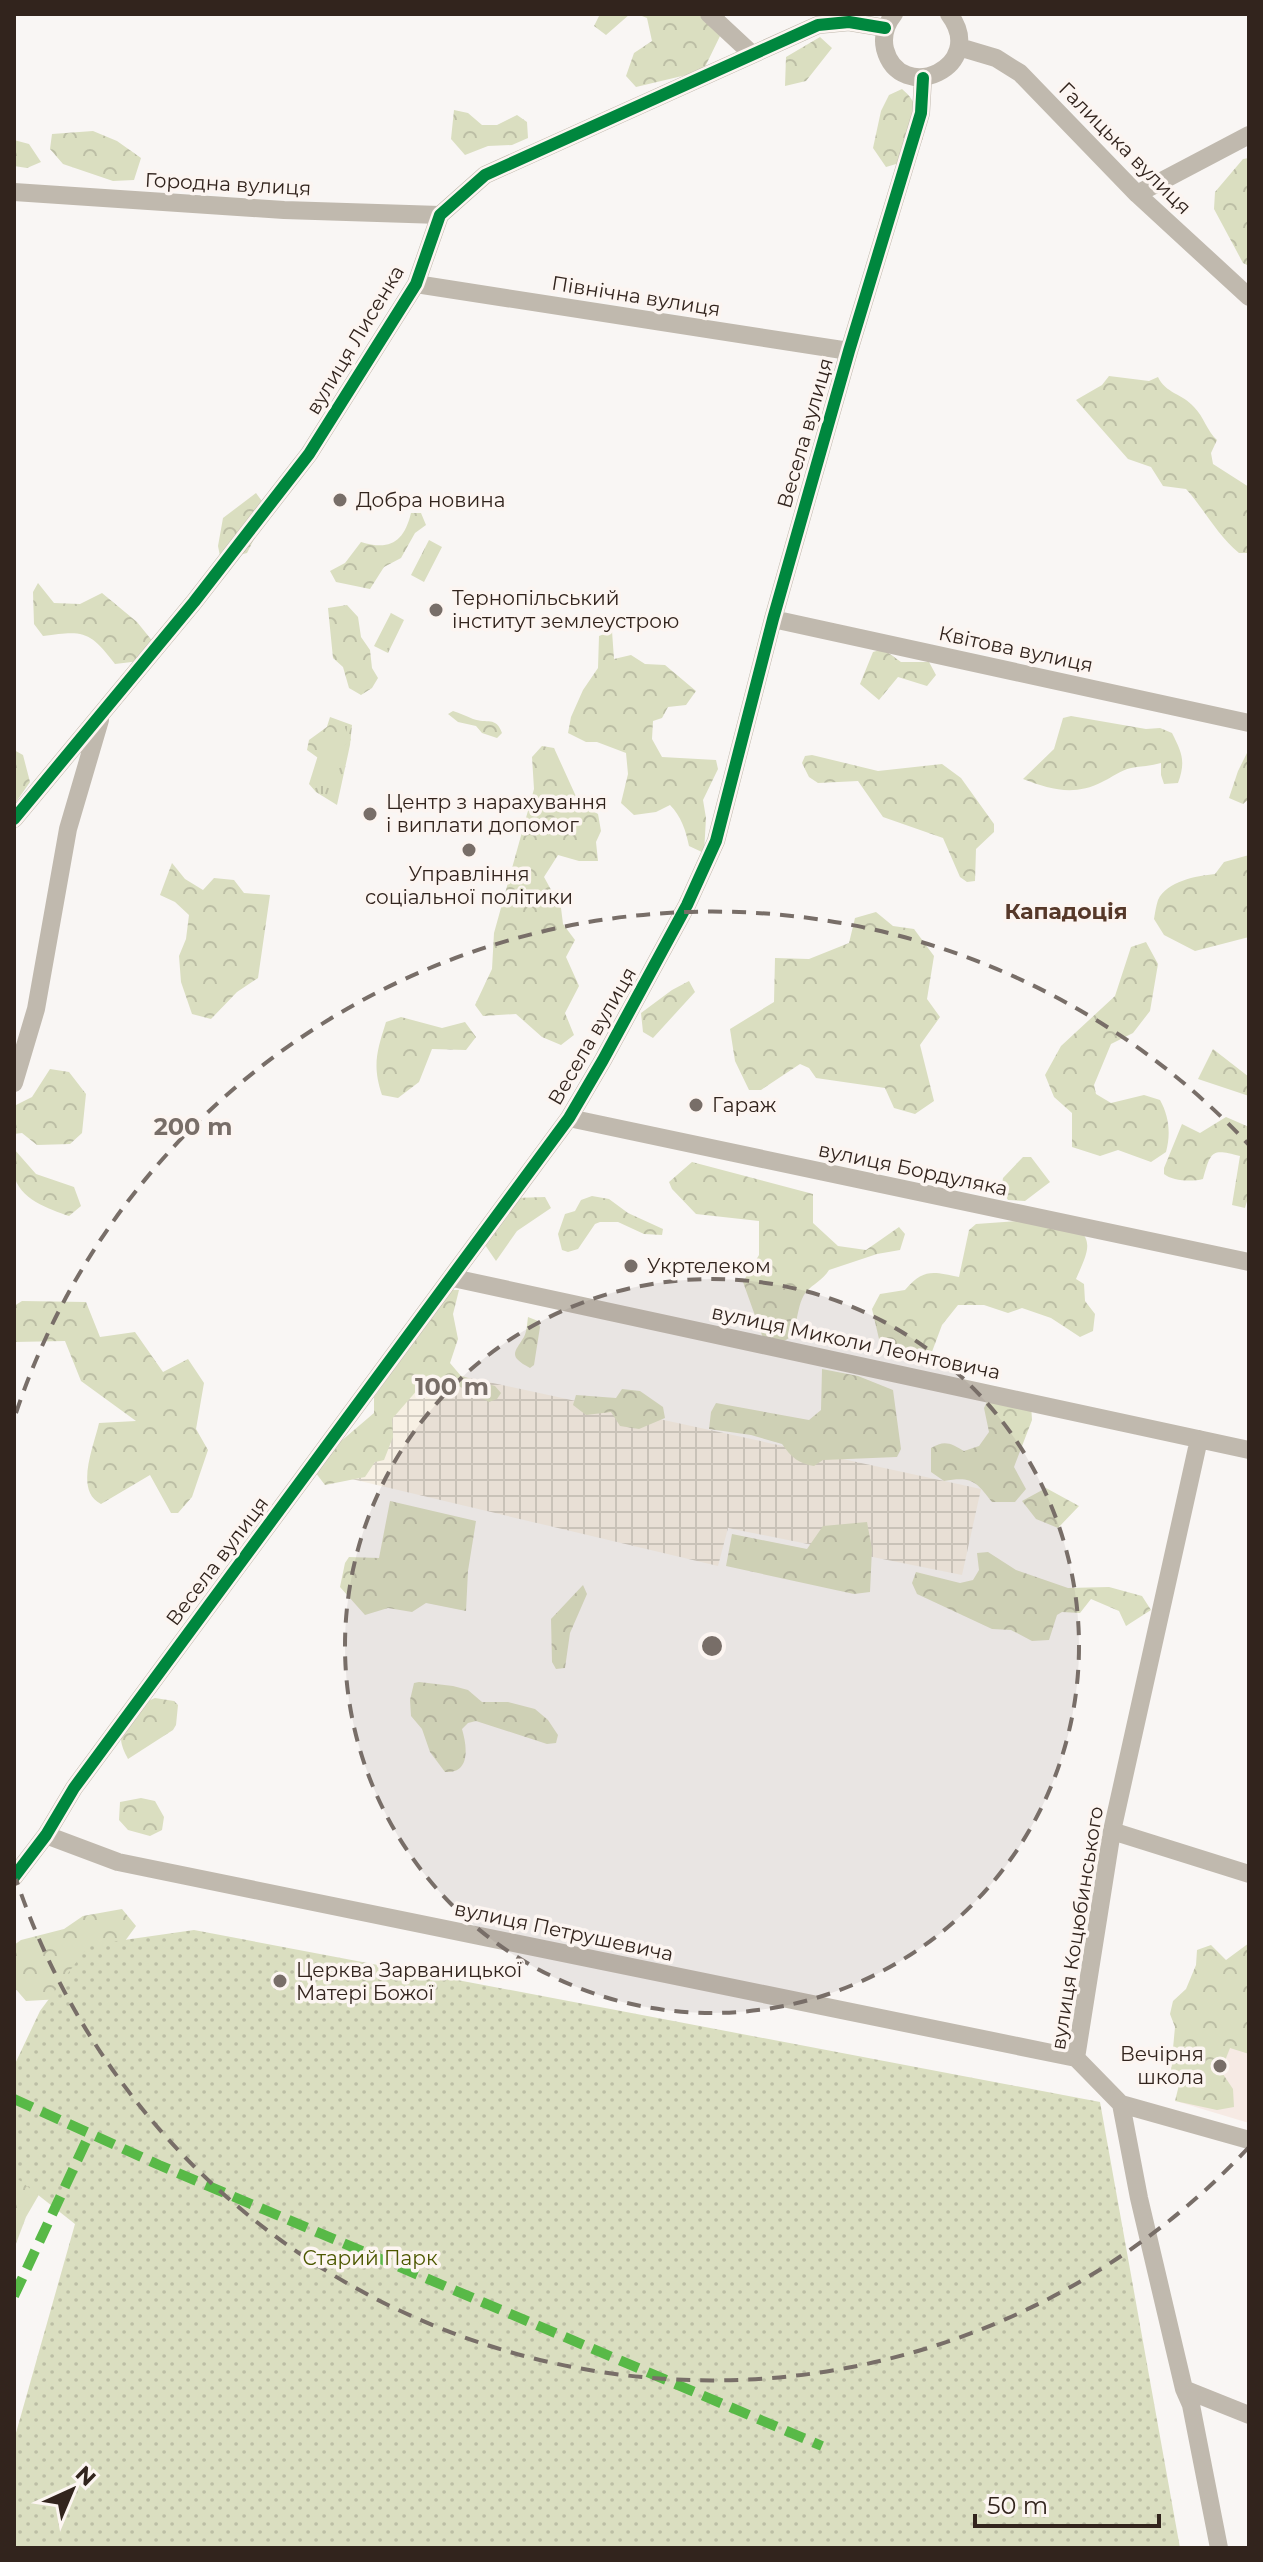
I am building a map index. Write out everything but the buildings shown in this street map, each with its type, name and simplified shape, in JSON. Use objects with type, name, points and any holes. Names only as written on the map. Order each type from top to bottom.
[{"type":"street","points":[[709,14],[752,54]]},
{"type":"street","points":[[890,21],[884,40],[892,63],[900,71],[923,78],[946,69],[954,60],[959,47],[959,34],[949,14]]},
{"type":"street","name":"вулиця Лисенка","points":[[14,819],[201,593],[309,454],[416,284],[440,215],[485,175],[818,25],[890,21]]},
{"type":"street","name":"Галицька вулиця","points":[[959,47],[996,58],[1020,73],[1137,194],[1249,297]]},
{"type":"street","name":"Весела вулиця","points":[[14,1877],[46,1835],[74,1788],[569,1118],[687,905],[716,841],[773,619],[921,113],[923,78]]},
{"type":"street","points":[[1137,194],[1249,135]]},
{"type":"street","name":"Городна вулиця","points":[[14,192],[284,210],[440,215]]},
{"type":"street","name":"Північна вулиця","points":[[416,284],[849,351]]},
{"type":"street","name":"Квітова вулиця","points":[[773,619],[1249,723]]},
{"type":"street","points":[[14,1083],[36,1009],[68,829],[102,713]]},
{"type":"street","name":"вулиця Бордуляка","points":[[569,1118],[1249,1262]]},
{"type":"street","name":"вулиця Миколи Леонтовича","points":[[453,1278],[1249,1450]]},
{"type":"street","name":"вулиця Коцюбинського","points":[[1121,2104],[1076,2058],[1112,1831],[1199,1439]]},
{"type":"street","points":[[1112,1831],[1249,1874]]},
{"type":"street","name":"вулиця Петрушевича","points":[[46,1835],[118,1862],[1076,2058]]},
{"type":"street","points":[[1219,2548],[1191,2405],[1184,2389],[1139,2198],[1121,2104],[1249,2140]]},
{"type":"street","points":[[1184,2389],[1249,2415]]},
{"type":"shaded area","points":[[415,1366],[981,1489],[962,1575],[728,1528],[718,1566],[339,1476]]},
{"type":"shaded area","name":"Вечірня школа","points":[[1206,2017],[1249,2031],[1249,2123],[1179,2102]]},
{"type":"green space","points":[[600,14],[630,14],[606,35],[594,26]]},
{"type":"green space","points":[[637,14],[725,16],[721,34],[703,71],[636,87],[626,76],[634,53],[652,41],[647,18]]},
{"type":"green space","points":[[820,37],[832,48],[806,81],[785,86],[786,57]]},
{"type":"green space","points":[[902,89],[915,106],[923,139],[903,162],[886,167],[873,148],[881,111],[889,95]]},
{"type":"green space","points":[[454,110],[468,113],[482,125],[497,125],[517,115],[527,122],[528,138],[512,145],[488,146],[465,155],[451,139]]},
{"type":"green space","points":[[93,131],[117,141],[141,158],[134,180],[113,181],[63,164],[50,149],[52,134]]},
{"type":"green space","points":[[14,140],[29,144],[41,162],[27,168],[14,166]]},
{"type":"green space","points":[[1249,158],[1249,266],[1243,263],[1214,209],[1215,192],[1243,159]]},
{"type":"green space","points":[[1109,376],[1149,381],[1158,377],[1165,387],[1197,411],[1217,440],[1211,453],[1213,464],[1249,487],[1249,553],[1239,553],[1231,546],[1186,489],[1163,486],[1151,467],[1128,459],[1076,400],[1102,385]]},
{"type":"green space","points":[[256,493],[264,504],[258,531],[247,553],[228,558],[220,556],[218,546],[223,518]]},
{"type":"green space","points":[[411,513],[421,513],[426,525],[415,533],[401,558],[384,567],[370,589],[336,582],[330,571],[345,563],[361,542],[380,545],[394,542],[404,531]]},
{"type":"green space","points":[[429,540],[442,547],[424,582],[411,575]]},
{"type":"green space","points":[[38,583],[54,603],[80,604],[102,593],[137,622],[154,643],[140,661],[115,664],[99,645],[85,635],[68,633],[43,636],[34,624],[33,592]]},
{"type":"green space","points":[[347,605],[358,617],[361,637],[370,650],[372,668],[378,678],[372,688],[361,695],[349,688],[343,667],[333,658],[328,608]]},
{"type":"green space","points":[[391,613],[404,620],[388,653],[374,646]]},
{"type":"green space","points":[[612,631],[614,659],[631,655],[645,664],[665,665],[696,691],[686,705],[668,707],[662,718],[653,721],[652,739],[662,757],[716,760],[718,769],[703,800],[706,818],[704,853],[689,846],[682,824],[670,805],[656,812],[634,815],[621,803],[628,774],[626,753],[597,742],[586,742],[568,733],[571,717],[583,690],[598,668],[599,636]]},
{"type":"green space","points":[[883,649],[901,662],[929,662],[936,675],[927,686],[898,677],[879,700],[860,684],[873,652]]},
{"type":"green space","points":[[453,711],[473,719],[494,722],[502,733],[497,738],[482,733],[476,726],[458,722],[448,714]]},
{"type":"green space","points":[[1071,716],[1146,729],[1160,728],[1172,733],[1182,757],[1178,783],[1164,784],[1161,763],[1127,769],[1082,789],[1053,788],[1023,779],[1054,749],[1063,718]]},
{"type":"green space","points":[[330,717],[352,725],[337,805],[309,784]]},
{"type":"green space","points":[[331,724],[343,724],[351,740],[321,760],[307,750],[309,740]]},
{"type":"green space","points":[[542,746],[554,748],[579,803],[598,814],[601,831],[596,842],[598,861],[579,861],[558,855],[544,877],[561,908],[563,924],[575,940],[566,957],[579,986],[565,1013],[574,1035],[561,1045],[542,1037],[516,1014],[483,1016],[475,1005],[492,969],[494,933],[534,789],[532,757]]},
{"type":"green space","points":[[1249,749],[1249,799],[1243,804],[1229,798]]},
{"type":"green space","points":[[14,750],[23,755],[30,782],[14,805]]},
{"type":"green space","points":[[805,756],[878,771],[942,764],[961,778],[994,824],[994,832],[976,849],[975,881],[967,882],[960,877],[943,838],[883,817],[858,781],[818,783],[809,777],[802,763]]},
{"type":"green space","points":[[1249,855],[1249,937],[1195,951],[1164,935],[1154,919],[1158,900],[1168,888],[1199,876],[1215,874],[1224,862]]},
{"type":"green space","points":[[172,863],[185,879],[203,890],[214,878],[234,880],[244,893],[270,895],[258,978],[237,992],[211,1019],[192,1014],[181,982],[179,956],[186,939],[189,915],[175,902],[160,895]]},
{"type":"green space","points":[[876,912],[893,926],[914,929],[934,956],[927,999],[940,1017],[920,1045],[934,1101],[915,1114],[894,1108],[885,1088],[816,1078],[809,1068],[800,1064],[761,1090],[749,1090],[735,1061],[730,1029],[774,1002],[775,958],[809,959],[849,943],[855,918]]},
{"type":"green space","points":[[1146,942],[1158,964],[1150,1011],[1133,1033],[1111,1044],[1094,1085],[1096,1094],[1111,1103],[1144,1095],[1160,1100],[1167,1119],[1168,1145],[1166,1152],[1151,1162],[1118,1150],[1100,1156],[1072,1147],[1072,1113],[1054,1097],[1045,1075],[1061,1046],[1115,996],[1131,947]]},
{"type":"green space","points":[[689,981],[695,992],[653,1038],[643,1032],[641,1013]]},
{"type":"green space","points":[[401,1017],[442,1028],[465,1022],[476,1037],[466,1050],[432,1049],[419,1082],[398,1098],[382,1095],[376,1066],[386,1022]]},
{"type":"green space","points":[[1213,1049],[1249,1077],[1249,1096],[1198,1079]]},
{"type":"green space","points":[[50,1069],[69,1072],[86,1094],[82,1133],[70,1144],[37,1145],[22,1133],[14,1134],[14,1106],[32,1097]]},
{"type":"green space","points":[[1226,1117],[1249,1127],[1249,1194],[1245,1208],[1232,1205],[1240,1156],[1223,1152],[1214,1154],[1203,1179],[1182,1180],[1164,1174],[1182,1124],[1200,1133]]},
{"type":"green space","points":[[14,1149],[36,1174],[74,1187],[81,1206],[69,1216],[28,1197],[14,1175]]},
{"type":"green space","points":[[1023,1157],[1031,1157],[1050,1182],[1025,1201],[1008,1200],[1001,1190],[1003,1178]]},
{"type":"green space","points":[[692,1162],[813,1194],[813,1223],[838,1246],[866,1250],[899,1227],[905,1234],[900,1250],[829,1270],[806,1292],[791,1336],[785,1341],[776,1342],[763,1338],[743,1282],[759,1255],[759,1221],[696,1214],[669,1182]]},
{"type":"green space","points":[[592,1196],[609,1199],[628,1213],[663,1229],[662,1235],[644,1234],[618,1222],[600,1222],[595,1224],[578,1249],[562,1250],[558,1234],[565,1214],[575,1211],[581,1200]]},
{"type":"green space","points":[[545,1197],[551,1208],[517,1231],[496,1261],[485,1245],[515,1198]]},
{"type":"green space","points":[[1060,1218],[1080,1231],[1087,1243],[1085,1258],[1076,1279],[1084,1284],[1085,1301],[1095,1314],[1093,1331],[1080,1337],[1051,1318],[1022,1308],[1008,1313],[984,1305],[958,1305],[942,1325],[930,1357],[905,1360],[879,1339],[872,1309],[880,1294],[905,1290],[929,1273],[959,1277],[969,1230],[976,1224]]},
{"type":"green space","points":[[451,1290],[459,1290],[453,1314],[458,1339],[450,1363],[461,1376],[495,1386],[501,1393],[489,1402],[445,1379],[426,1380],[392,1419],[393,1437],[384,1460],[375,1462],[365,1477],[325,1485],[313,1465],[374,1413],[374,1397]]},
{"type":"green space","points":[[22,1301],[86,1302],[100,1337],[135,1332],[163,1372],[188,1359],[204,1383],[196,1429],[208,1450],[192,1497],[178,1513],[171,1513],[150,1475],[101,1504],[93,1498],[87,1479],[99,1423],[136,1421],[81,1381],[65,1341],[14,1342],[14,1306]]},
{"type":"green space","points":[[528,1317],[538,1321],[540,1327],[534,1365],[530,1368],[515,1354],[525,1335]]},
{"type":"green space","points":[[822,1369],[858,1376],[893,1390],[901,1449],[897,1457],[823,1460],[814,1466],[796,1459],[782,1444],[751,1435],[709,1429],[711,1412],[716,1403],[809,1420],[821,1410]]},
{"type":"green space","points":[[622,1389],[640,1391],[663,1407],[665,1418],[639,1429],[620,1426],[611,1412],[586,1415],[573,1405],[576,1395],[616,1398]]},
{"type":"green space","points":[[991,1393],[1031,1403],[1032,1420],[1014,1467],[1026,1489],[1015,1502],[992,1502],[972,1482],[961,1479],[944,1481],[931,1472],[931,1448],[936,1445],[948,1444],[964,1451],[979,1446],[989,1432],[984,1408]]},
{"type":"green space","points":[[1046,1488],[1079,1506],[1058,1528],[1036,1519],[1022,1501]]},
{"type":"green space","points":[[390,1501],[476,1521],[468,1571],[466,1611],[426,1603],[412,1612],[388,1608],[365,1615],[340,1587],[349,1557],[379,1558]]},
{"type":"green space","points":[[867,1522],[872,1549],[870,1592],[854,1594],[726,1566],[732,1534],[807,1549],[823,1526]]},
{"type":"green space","points":[[988,1552],[1016,1570],[1068,1588],[1109,1587],[1142,1596],[1151,1610],[1126,1626],[1119,1611],[1091,1599],[1080,1613],[1062,1612],[1057,1615],[1049,1640],[1032,1641],[1011,1630],[992,1629],[917,1594],[912,1583],[916,1572],[960,1583],[973,1580],[979,1570],[977,1553]]},
{"type":"green space","points":[[583,1585],[587,1594],[570,1633],[565,1668],[556,1669],[552,1662],[551,1619]]},
{"type":"green space","points":[[414,1683],[468,1690],[482,1702],[508,1702],[535,1709],[548,1720],[558,1735],[556,1743],[547,1744],[476,1721],[468,1723],[462,1729],[466,1751],[463,1764],[459,1769],[445,1772],[430,1752],[422,1729],[411,1716],[410,1700]]},
{"type":"green space","points":[[155,1698],[174,1701],[178,1705],[176,1725],[128,1759],[121,1740],[124,1727],[145,1703]]},
{"type":"green space","points":[[141,1798],[155,1801],[164,1817],[162,1830],[150,1836],[128,1830],[119,1820],[120,1802]]},
{"type":"green space","points":[[122,1909],[136,1926],[114,1956],[61,1999],[26,2001],[14,1987],[14,1945],[21,1940],[64,1929],[83,1916]]},
{"type":"green space","name":"Старий Парк","points":[[194,1930],[1100,2102],[1180,2548],[14,2548],[14,2440],[75,2224],[14,2176],[14,2066],[40,2011],[89,1945]]},
{"type":"green space","points":[[1249,1943],[1249,2054],[1230,2048],[1221,2071],[1233,2089],[1234,2107],[1217,2110],[1175,2101],[1180,2081],[1171,2070],[1175,2027],[1170,2014],[1173,2001],[1186,1989],[1196,1965],[1197,1950],[1211,1945],[1226,1960]]},
{"type":"green space","points":[[14,2128],[51,2174],[26,2217],[14,2249]]},
{"type":"marked path","points":[[14,2099],[159,2165],[822,2446]]},
{"type":"marked path","points":[[14,2296],[90,2133]]},
{"type":"cycle path","points":[[14,819],[194,602],[309,454],[416,284],[440,215],[485,175],[818,25],[849,22],[885,28]]},
{"type":"cycle path","points":[[14,1877],[46,1835],[74,1788],[569,1118],[687,905],[716,841],[773,619],[921,113],[923,78]]},
{"type":"place","name":"Добра новина","points":[[340,500]]},
{"type":"place","name":"Тернопільський інститут землеустрою","points":[[436,610]]},
{"type":"place","name":"Центр з нарахування і виплати допомог","points":[[370,814]]},
{"type":"place","name":"Управління соціальної політики","points":[[469,850]]},
{"type":"place","name":"Гараж","points":[[696,1105]]},
{"type":"place","name":"Укртелеком","points":[[631,1266]]},
{"type":"place","name":"Церква Зарваницької Матері Божої","points":[[280,1981]]},
{"type":"place","name":"Вечірня школа","points":[[1220,2066]]},
{"type":"district","name":"Кападоція","points":[[1066,911]]}]
